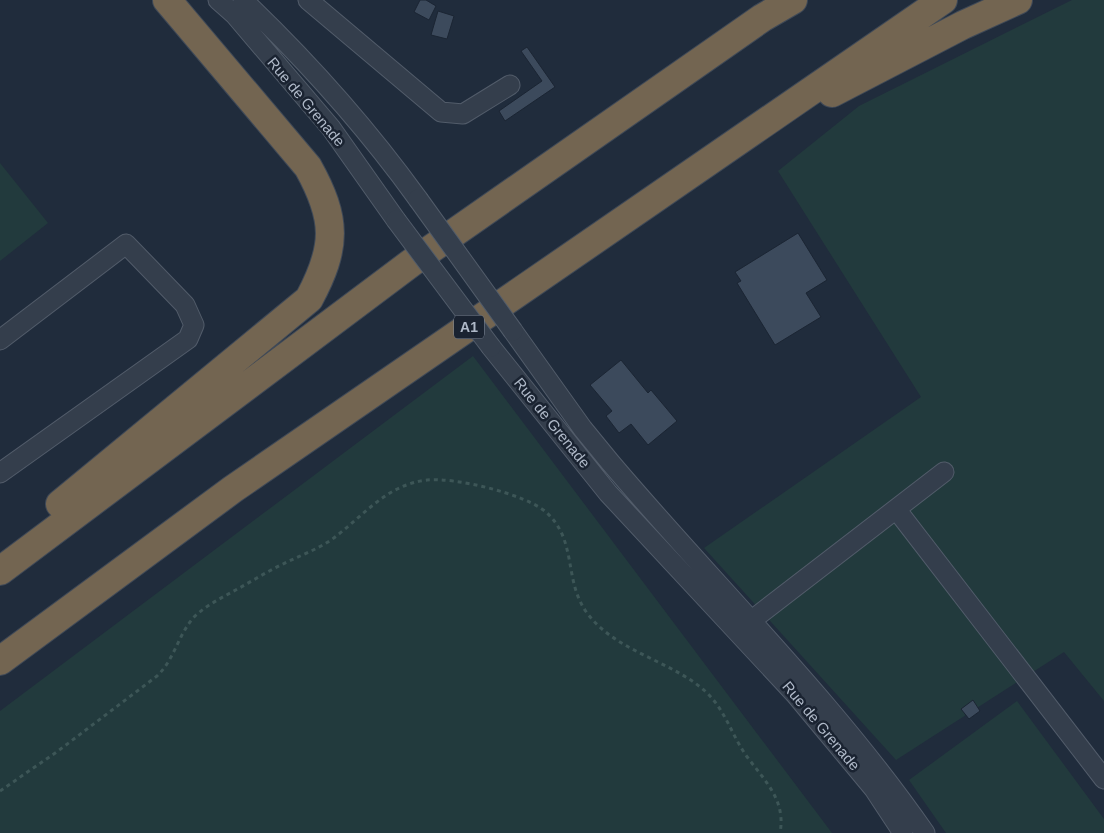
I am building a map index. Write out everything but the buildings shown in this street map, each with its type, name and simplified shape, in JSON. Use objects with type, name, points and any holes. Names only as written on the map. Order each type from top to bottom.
[{"type":"highway","points":[[0,555],[309,299],[324,272],[330,242],[329,213],[321,190],[308,167],[167,0]]},
{"type":"highway","points":[[0,571],[411,263],[786,0]]},
{"type":"highway","points":[[762,18],[793,0]]},
{"type":"highway","name":"A1","points":[[0,661],[233,489],[943,0]]},
{"type":"highway","points":[[721,153],[963,25],[1018,0]]},
{"type":"street","name":"Rue de Grenade","points":[[218,0],[235,16],[330,128],[491,347],[608,493],[745,626],[860,745],[925,833]]},
{"type":"street","name":"Rue de Grenade","points":[[243,0],[316,74],[391,161],[583,430],[745,626],[795,694],[874,789],[903,833]]},
{"type":"street","points":[[308,0],[441,112],[463,114],[510,85]]},
{"type":"street","points":[[0,340],[126,244],[185,305],[194,325],[188,339],[0,473]]},
{"type":"street","points":[[745,626],[944,472]]},
{"type":"street","points":[[896,509],[1104,779]]},
{"type":"path","points":[[0,791],[58,751],[157,676],[169,662],[188,624],[206,607],[328,541],[384,495],[413,483],[441,480],[470,484],[518,498],[533,503],[546,513],[557,525],[565,540],[574,589],[587,612],[606,632],[696,684],[714,701],[746,754],[774,791],[781,815],[780,833]]},
{"type":"green space","points":[[1072,0],[1104,0],[1104,701],[1064,652],[896,760],[704,548],[921,397],[778,171],[859,106]]},
{"type":"green space","points":[[0,163],[48,223],[0,261]]},
{"type":"green space","points":[[473,356],[832,833],[0,833],[0,711]]},
{"type":"green space","points":[[1017,701],[1104,819],[1104,833],[946,833],[909,780]]}]
